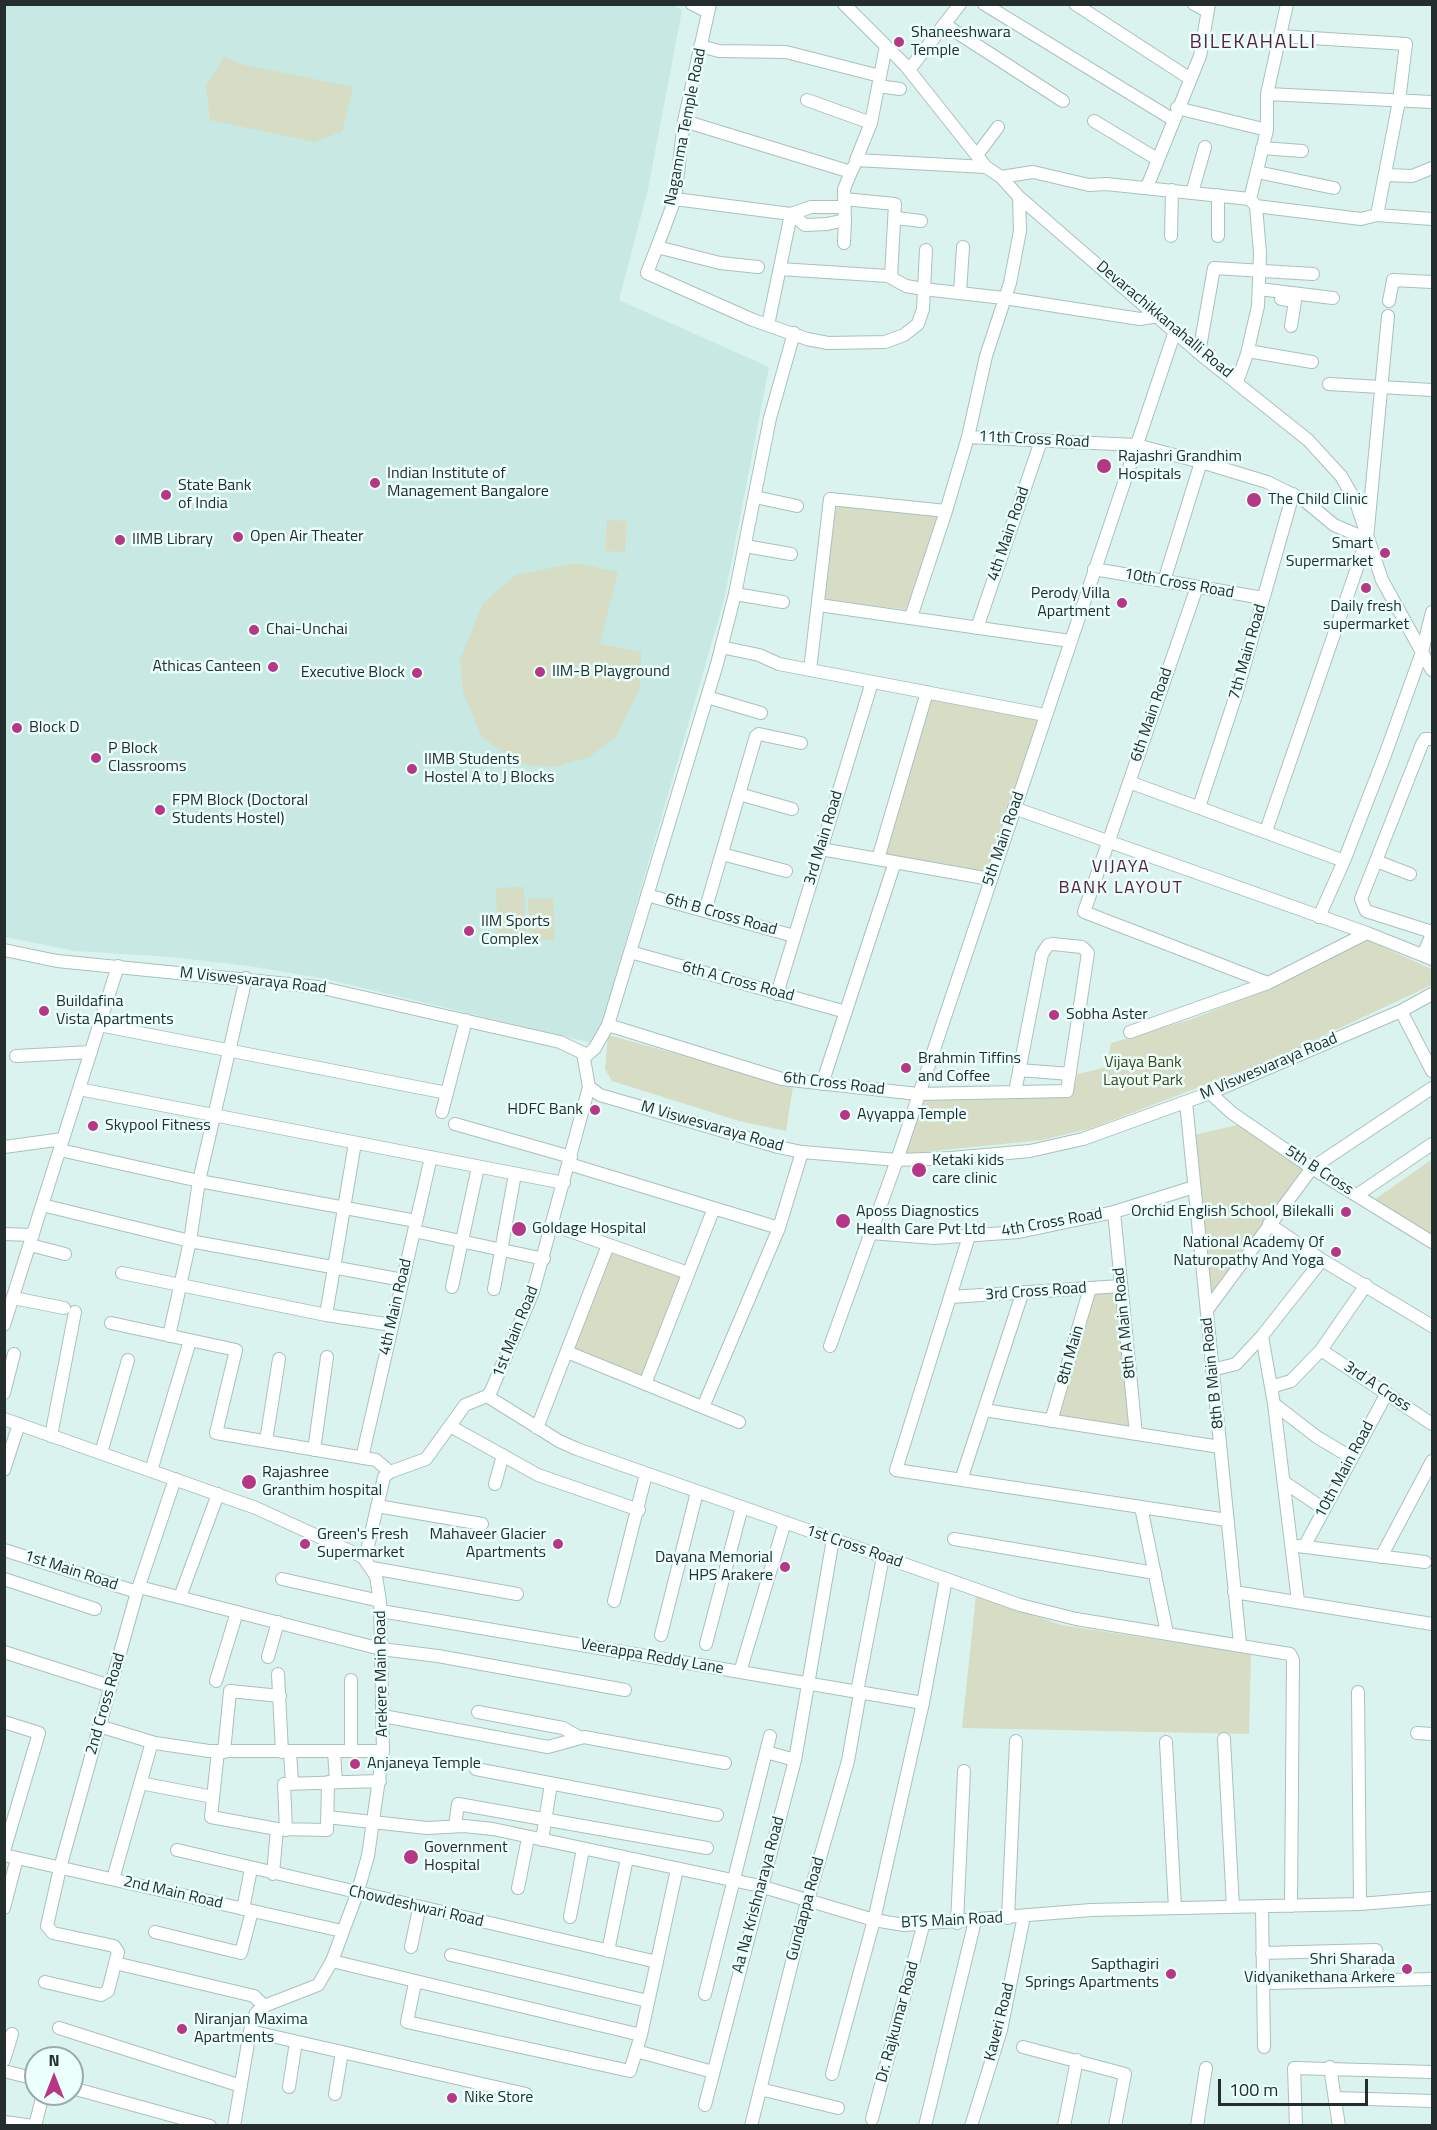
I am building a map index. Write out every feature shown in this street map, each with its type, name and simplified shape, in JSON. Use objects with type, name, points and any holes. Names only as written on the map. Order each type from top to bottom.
[{"type":"street","points":[[692,4],[709,8]]},
{"type":"street","name":"Devarachikkanahalli Road","points":[[844,4],[909,70],[986,167],[1001,177],[1019,197],[1199,353],[1308,440],[1341,476],[1356,502],[1382,580],[1432,670]]},
{"type":"street","points":[[909,70],[960,4]]},
{"type":"street","points":[[984,4],[1175,114],[1267,130]]},
{"type":"street","points":[[1075,4],[1189,78]]},
{"type":"street","points":[[1147,188],[1189,78],[1200,56],[1208,8],[1194,4]]},
{"type":"street","points":[[1237,382],[1248,351],[1259,292],[1253,202],[1267,130],[1267,94],[1287,4]]},
{"type":"street","name":"Nagamma Temple Road","points":[[709,8],[684,121],[675,199],[647,273],[768,325]]},
{"type":"street","points":[[944,24],[1063,101]]},
{"type":"street","points":[[1281,36],[1406,44],[1399,101],[1377,215]]},
{"type":"street","points":[[700,46],[719,51],[786,52],[900,89]]},
{"type":"street","points":[[844,243],[844,189],[871,123],[886,46]]},
{"type":"street","points":[[1267,94],[1432,102]]},
{"type":"street","points":[[807,100],[871,123]]},
{"type":"street","points":[[684,121],[854,166],[986,167]]},
{"type":"street","points":[[1095,121],[1157,159]]},
{"type":"street","points":[[977,156],[998,127]]},
{"type":"street","points":[[1192,193],[1205,147]]},
{"type":"street","points":[[1262,148],[1302,151]]},
{"type":"street","points":[[1386,175],[1412,176],[1432,168]]},
{"type":"street","points":[[1001,177],[1033,172],[1089,185],[1218,195],[1361,219],[1377,215],[1432,219]]},
{"type":"street","points":[[1257,172],[1334,188]]},
{"type":"street","points":[[1171,236],[1172,190]]},
{"type":"street","points":[[1218,195],[1218,237]]},
{"type":"street","points":[[911,616],[968,437],[986,356],[1010,283],[1020,231],[1019,197]]},
{"type":"street","points":[[675,199],[791,214],[811,207],[844,209],[891,202],[897,208],[891,277]]},
{"type":"street","points":[[791,214],[805,225],[844,209]]},
{"type":"street","points":[[791,214],[768,325],[807,339],[828,343],[885,342],[904,335],[918,324],[923,309],[926,250]]},
{"type":"street","points":[[896,218],[921,221]]},
{"type":"street","points":[[657,247],[720,263],[758,267]]},
{"type":"street","points":[[960,293],[963,248]]},
{"type":"street","points":[[1199,353],[1214,268],[1313,274]]},
{"type":"street","points":[[780,269],[891,277],[906,286],[923,289],[1004,298],[1140,319],[1158,316]]},
{"type":"street","points":[[1389,301],[1393,280],[1432,282]]},
{"type":"street","points":[[1259,292],[1333,298]]},
{"type":"street","points":[[1259,292],[1294,300],[1291,326]]},
{"type":"street","points":[[1266,831],[1367,538],[1388,316]]},
{"type":"street","name":"5th Main Road","points":[[830,1346],[897,1160],[1175,331]]},
{"type":"street","points":[[589,1087],[586,1056],[595,1048],[608,1025],[721,647],[735,594],[770,418],[794,333]]},
{"type":"street","points":[[1248,351],[1312,362]]},
{"type":"street","points":[[1329,384],[1432,390]]},
{"type":"street","name":"11th Cross Road","points":[[968,437],[1136,445],[1240,472],[1293,494],[1304,500],[1334,525],[1367,538]]},
{"type":"street","name":"4th Main Road","points":[[977,628],[1041,441]]},
{"type":"street","points":[[1164,581],[1201,462]]},
{"type":"street","name":"7th Main Road","points":[[1199,807],[1236,695],[1293,494]]},
{"type":"street","points":[[755,497],[797,506]]},
{"type":"street","points":[[810,670],[830,499],[946,511]]},
{"type":"street","points":[[745,546],[791,555]]},
{"type":"street","name":"10th Cross Road","points":[[1094,569],[1263,598]]},
{"type":"street","name":"6th Main Road","points":[[1197,587],[1084,912],[1268,983]]},
{"type":"street","points":[[735,594],[783,602]]},
{"type":"street","points":[[819,604],[1070,641]]},
{"type":"street","points":[[1319,917],[1344,861],[1422,652],[1432,612]]},
{"type":"street","points":[[721,647],[759,655],[779,664],[1045,715]]},
{"type":"street","name":"3rd Main Road","points":[[777,994],[872,682]]},
{"type":"street","points":[[878,859],[927,692]]},
{"type":"street","points":[[707,696],[761,713]]},
{"type":"street","points":[[705,911],[756,736],[759,734],[801,743]]},
{"type":"street","points":[[1014,808],[1367,933],[1428,957],[1432,933],[1366,911],[1361,899],[1422,744],[1425,739],[1432,739]]},
{"type":"street","points":[[1129,782],[1344,861]]},
{"type":"street","points":[[739,795],[792,809]]},
{"type":"street","points":[[821,849],[990,879]]},
{"type":"street","points":[[722,854],[786,871]]},
{"type":"street","points":[[1376,861],[1410,874]]},
{"type":"street","points":[[822,1084],[895,862]]},
{"type":"street","name":"6th B Cross Road","points":[[647,895],[794,936]]},
{"type":"street","points":[[1130,1032],[1268,983],[1367,933]]},
{"type":"street","points":[[1015,1092],[1019,1070],[1042,954],[1048,945],[1053,944],[1082,947],[1088,953],[1070,1074],[1019,1070]]},
{"type":"street","name":"M Viswesvaraya Road","points":[[4,950],[47,959],[318,987],[560,1042],[580,1050],[586,1056]]},
{"type":"street","name":"6th A Cross Road","points":[[630,952],[846,1011]]},
{"type":"street","points":[[4,1325],[118,966]]},
{"type":"street","points":[[169,1336],[190,1240],[199,1181],[246,978]]},
{"type":"street","name":"M Viswesvaraya Road","points":[[589,1087],[600,1095],[746,1139],[802,1152],[897,1160],[962,1157],[1056,1146],[1186,1102],[1401,1011],[1432,994]]},
{"type":"street","points":[[1401,1011],[1432,1071]]},
{"type":"street","points":[[442,1112],[466,1020]]},
{"type":"street","points":[[99,1025],[447,1093]]},
{"type":"street","name":"6th Cross Road","points":[[608,1025],[782,1079],[822,1084],[918,1094],[1067,1091],[1070,1074]]},
{"type":"street","points":[[16,1056],[91,1052]]},
{"type":"street","name":"1st Main Road","points":[[390,1472],[426,1459],[465,1405],[487,1396],[528,1308],[544,1259],[589,1087]]},
{"type":"street","points":[[1207,1310],[1312,1167],[1432,1088]]},
{"type":"street","points":[[79,1089],[564,1183]]},
{"type":"street","name":"5th B Cross","points":[[1210,1092],[1232,1113],[1312,1167],[1432,1242]]},
{"type":"street","name":"8th B Main Road","points":[[1186,1102],[1240,1644]]},
{"type":"street","points":[[455,1124],[779,1228]]},
{"type":"street","points":[[326,1315],[355,1143]]},
{"type":"street","points":[[4,1147],[62,1144],[199,1181],[343,1208],[415,1226],[462,1241],[544,1259]]},
{"type":"street","points":[[1357,1195],[1432,1144]]},
{"type":"street","points":[[703,1407],[779,1228],[802,1152]]},
{"type":"street","name":"4th Main Road","points":[[362,1458],[431,1157]]},
{"type":"street","points":[[452,1287],[478,1167]]},
{"type":"street","points":[[494,1289],[515,1174]]},
{"type":"street","name":"4th Cross Road","points":[[871,1233],[917,1238],[969,1236],[1054,1226],[1114,1212],[1194,1187]]},
{"type":"street","points":[[42,1205],[190,1240],[333,1269],[402,1280]]},
{"type":"street","points":[[645,1384],[714,1208]]},
{"type":"street","name":"8th A Main Road","points":[[1114,1212],[1136,1434]]},
{"type":"street","points":[[1269,1224],[1322,1260],[1432,1326]]},
{"type":"street","points":[[553,1225],[688,1273]]},
{"type":"street","points":[[4,1234],[31,1240],[65,1254]]},
{"type":"street","points":[[969,1236],[896,1470],[1227,1520]]},
{"type":"street","points":[[537,1428],[608,1245]]},
{"type":"street","points":[[1212,1370],[1236,1364],[1262,1336],[1322,1260]]},
{"type":"street","points":[[122,1274],[326,1315],[392,1325]]},
{"type":"street","points":[[1271,1387],[1291,1381],[1321,1350],[1366,1285]]},
{"type":"street","name":"3rd Cross Road","points":[[951,1297],[1121,1286]]},
{"type":"street","name":"8th Main","points":[[1051,1421],[1090,1288]]},
{"type":"street","points":[[961,1480],[1022,1294]]},
{"type":"street","points":[[13,1298],[70,1310],[51,1436]]},
{"type":"street","points":[[111,1323],[236,1350],[216,1433],[381,1462],[390,1472],[384,1477],[368,1563]]},
{"type":"street","points":[[1262,1336],[1284,1482],[1298,1546],[1298,1601]]},
{"type":"street","points":[[151,1471],[190,1341]]},
{"type":"street","name":"3rd A Cross","points":[[1321,1350],[1432,1424]]},
{"type":"street","points":[[567,1352],[739,1422]]},
{"type":"street","points":[[4,1393],[14,1354]]},
{"type":"street","points":[[314,1450],[327,1357]]},
{"type":"street","points":[[266,1442],[279,1359]]},
{"type":"street","points":[[102,1453],[128,1360]]},
{"type":"street","name":"10th Main Road","points":[[1298,1546],[1324,1509],[1387,1393]]},
{"type":"street","name":"1st Cross Road","points":[[487,1396],[537,1428],[577,1449],[1052,1614],[1240,1644],[1292,1656],[1291,1906]]},
{"type":"street","points":[[1274,1404],[1317,1437],[1352,1458]]},
{"type":"street","points":[[984,1410],[1220,1447]]},
{"type":"street","points":[[4,1419],[219,1494],[291,1524],[368,1563],[517,1594]]},
{"type":"street","points":[[4,1470],[19,1425]]},
{"type":"street","points":[[450,1426],[538,1475],[639,1510]]},
{"type":"street","points":[[495,1484],[503,1455]]},
{"type":"street","points":[[1381,1557],[1432,1461]]},
{"type":"street","points":[[614,1601],[639,1510],[646,1474]]},
{"type":"street","name":"2nd Cross Road","points":[[115,1963],[118,1952],[114,1946],[49,1931],[47,1926],[60,1868],[110,1686],[138,1589],[175,1479]]},
{"type":"street","points":[[1284,1482],[1324,1509]]},
{"type":"street","points":[[661,1635],[697,1492]]},
{"type":"street","points":[[180,1598],[219,1494]]},
{"type":"street","points":[[377,1506],[482,1524]]},
{"type":"street","points":[[1141,1507],[1167,1633]]},
{"type":"street","points":[[706,1644],[742,1508]]},
{"type":"street","points":[[740,1672],[785,1522]]},
{"type":"street","name":"Aa Na Krishnaraya Road","points":[[705,2105],[760,1886],[795,1760],[810,1684],[833,1539]]},
{"type":"street","points":[[954,1539],[1155,1573]]},
{"type":"street","points":[[1298,1546],[1425,1562]]},
{"type":"street","name":"1st Main Road","points":[[4,1550],[138,1589],[381,1649],[438,1656],[625,1690]]},
{"type":"street","name":"Gundappa Road","points":[[751,2126],[807,1900],[848,1761],[883,1557]]},
{"type":"street","name":"Arekere Main Road","points":[[264,2006],[318,1985],[332,1961],[357,1894],[374,1821],[383,1751],[381,1606],[368,1563]]},
{"type":"street","points":[[4,1579],[95,1609]]},
{"type":"street","name":"Veerappa Reddy Lane","points":[[282,1579],[381,1606],[922,1703]]},
{"type":"street","points":[[832,2074],[874,1920],[922,1703],[946,1579]]},
{"type":"street","points":[[1234,1592],[1432,1624]]},
{"type":"street","points":[[216,1682],[237,1612]]},
{"type":"street","points":[[268,1658],[278,1622]]},
{"type":"street","points":[[4,1652],[110,1686]]},
{"type":"street","points":[[278,1674],[286,1752],[292,1783]]},
{"type":"street","points":[[351,1680],[351,1751]]},
{"type":"street","points":[[280,1696],[230,1691],[211,1818],[282,1829],[327,1830],[334,1751]]},
{"type":"street","points":[[1358,1692],[1360,1904]]},
{"type":"street","points":[[478,1712],[563,1728],[579,1737],[725,1763]]},
{"type":"street","points":[[383,1716],[548,1748],[555,1748],[579,1737]]},
{"type":"street","points":[[4,1722],[39,1733],[9,1855],[4,1908]]},
{"type":"street","points":[[99,1726],[152,1742],[221,1751],[383,1751]]},
{"type":"street","points":[[1417,1733],[1432,1734]]},
{"type":"street","points":[[705,1994],[770,1736]]},
{"type":"street","points":[[1224,1739],[1233,1907]]},
{"type":"street","points":[[1008,1918],[1016,1741]]},
{"type":"street","points":[[113,1879],[152,1742]]},
{"type":"street","points":[[1166,1742],[1175,1908]]},
{"type":"street","points":[[766,1752],[795,1760]]},
{"type":"street","points":[[476,1769],[717,1815]]},
{"type":"street","points":[[957,1923],[964,1771]]},
{"type":"street","points":[[273,1874],[282,1829],[284,1784],[380,1781]]},
{"type":"street","points":[[140,1783],[213,1797]]},
{"type":"street","points":[[542,1840],[551,1784]]},
{"type":"street","points":[[455,1826],[458,1804],[707,1848]]},
{"type":"street","name":"BTS Main Road","points":[[327,1817],[427,1828],[455,1826],[484,1828],[760,1886],[874,1920],[923,1926],[1091,1910],[1360,1904],[1432,1898]]},
{"type":"street","points":[[518,1888],[528,1838]]},
{"type":"street","points":[[570,1917],[584,1849]]},
{"type":"street","name":"Chowdeshwari Road","points":[[177,1850],[420,1909],[657,1962]]},
{"type":"street","name":"2nd Main Road","points":[[9,1855],[342,1931]]},
{"type":"street","points":[[608,1951],[627,1858]]},
{"type":"street","points":[[155,1932],[241,1953],[251,1869]]},
{"type":"street","points":[[415,1983],[407,2022],[630,2071],[677,1869]]},
{"type":"street","points":[[1262,1907],[1264,2047]]},
{"type":"street","points":[[411,1947],[420,1909]]},
{"type":"street","name":"Kaveri Road","points":[[971,2126],[1001,2030],[1024,1916]]},
{"type":"street","points":[[925,2126],[975,1921]]},
{"type":"street","name":"Dr. Rajkumar Road","points":[[872,2119],[923,1926]]},
{"type":"street","points":[[1262,1953],[1376,1950],[1377,1979]]},
{"type":"street","points":[[451,1955],[648,2001]]},
{"type":"street","points":[[332,1961],[415,1983],[640,2034]]},
{"type":"street","points":[[45,1982],[106,1994],[115,1963],[254,1996],[264,2006],[256,2013],[250,2031],[234,2126]]},
{"type":"street","points":[[1271,1983],[1432,1979]]},
{"type":"street","points":[[59,2028],[241,2086]]},
{"type":"street","points":[[250,2031],[526,2094]]},
{"type":"street","points":[[4,2061],[12,2034]]},
{"type":"street","points":[[289,2087],[296,2042]]},
{"type":"street","points":[[1023,2047],[1125,2074],[1125,2088],[1115,2126]]},
{"type":"street","points":[[636,2051],[713,2072]]},
{"type":"street","points":[[335,2094],[342,2052]]},
{"type":"street","points":[[1065,2126],[1077,2060]]},
{"type":"street","points":[[1330,2067],[1339,2126]]},
{"type":"street","points":[[1296,2126],[1294,2068],[1330,2067],[1432,2072]]},
{"type":"street","points":[[1197,2126],[1206,2068]]},
{"type":"street","points":[[4,2071],[24,2076]]},
{"type":"street","points":[[760,2089],[838,2108]]},
{"type":"street","points":[[84,2091],[210,2126]]},
{"type":"street","points":[[1335,2098],[1432,2101]]},
{"type":"street","points":[[4,2122],[34,2126],[40,2106]]},
{"type":"shaded area","name":"Indian Institute of Management Bangalore","points":[[671,4],[682,10],[648,189],[619,300],[769,367],[724,600],[596,1044],[326,979],[249,966],[172,957],[75,951],[5,937],[4,5]]},
{"type":"green space","points":[[224,57],[240,64],[353,87],[342,132],[314,142],[210,120],[206,86]]},
{"type":"green space","points":[[833,503],[939,514],[909,610],[823,600]]},
{"type":"green space","points":[[607,520],[627,521],[625,552],[605,551]]},
{"type":"green space","points":[[576,563],[618,572],[600,644],[641,652],[640,688],[616,737],[589,757],[554,767],[519,764],[482,737],[463,692],[460,660],[483,603],[516,575]]},
{"type":"green space","points":[[927,692],[1045,715],[990,879],[878,859]]},
{"type":"green space","points":[[524,887],[526,942],[498,943],[496,888]]},
{"type":"green space","points":[[553,898],[555,940],[530,941],[528,899]]},
{"type":"green space","name":"Vijaya Bank Layout Park","points":[[1367,940],[1432,969],[1432,985],[1271,1060],[1089,1129],[1042,1140],[904,1154],[921,1098],[1071,1094],[1078,1074],[1107,1067],[1111,1043],[1192,1019],[1277,986]]},
{"type":"green space","points":[[608,1035],[793,1086],[786,1131],[739,1121],[612,1081],[605,1069]]},
{"type":"green space","points":[[1246,1123],[1312,1168],[1207,1310],[1189,1136]]},
{"type":"green space","points":[[1432,1159],[1432,1242],[1370,1203]]},
{"type":"green space","points":[[608,1245],[688,1273],[645,1384],[567,1352]]},
{"type":"green space","points":[[1121,1286],[1136,1434],[1051,1421],[1090,1288]]},
{"type":"green space","points":[[976,1595],[1061,1625],[1251,1654],[1249,1734],[962,1728]]},
{"type":"place","name":"Shaneeshwara Temple","points":[[899,42]]},
{"type":"place","name":"Rajashri Grandhim Hospitals","points":[[1104,466]]},
{"type":"place","name":"Indian Institute of Management Bangalore","points":[[375,483]]},
{"type":"place","name":"State Bank of India","points":[[166,495]]},
{"type":"place","name":"The Child Clinic","points":[[1254,500]]},
{"type":"place","name":"Open Air Theater","points":[[238,537]]},
{"type":"place","name":"IIMB Library","points":[[120,540]]},
{"type":"place","name":"Smart Supermarket","points":[[1385,553]]},
{"type":"place","name":"Daily fresh supermarket","points":[[1366,588]]},
{"type":"place","name":"Perody Villa Apartment","points":[[1122,603]]},
{"type":"place","name":"Chai-Unchai","points":[[254,630]]},
{"type":"place","name":"Athicas Canteen","points":[[273,667]]},
{"type":"place","name":"IIM-B Playground","points":[[540,672]]},
{"type":"place","name":"Executive Block","points":[[417,673]]},
{"type":"place","name":"Block D","points":[[17,728]]},
{"type":"place","name":"P Block Classrooms","points":[[96,758]]},
{"type":"place","name":"IIMB Students Hostel A to J Blocks","points":[[412,769]]},
{"type":"place","name":"FPM Block (Doctoral Students Hostel)","points":[[160,810]]},
{"type":"place","name":"IIM Sports Complex","points":[[469,931]]},
{"type":"place","name":"Buildafina Vista Apartments","points":[[44,1011]]},
{"type":"place","name":"Sobha Aster","points":[[1054,1015]]},
{"type":"place","name":"Brahmin Tiffins and Coffee","points":[[906,1068]]},
{"type":"place","name":"HDFC Bank","points":[[595,1110]]},
{"type":"place","name":"Ayyappa Temple","points":[[845,1115]]},
{"type":"place","name":"Skypool Fitness","points":[[93,1126]]},
{"type":"place","name":"Ketaki kids care clinic","points":[[919,1170]]},
{"type":"place","name":"Orchid English School, Bilekalli","points":[[1346,1212]]},
{"type":"place","name":"Aposs Diagnostics Health Care Pvt Ltd","points":[[843,1221]]},
{"type":"place","name":"Goldage Hospital","points":[[519,1229]]},
{"type":"place","name":"National Academy Of Naturopathy And Yoga","points":[[1336,1252]]},
{"type":"place","name":"Rajashree Granthim hospital","points":[[249,1482]]},
{"type":"place","name":"Green's Fresh Supermarket","points":[[305,1544]]},
{"type":"place","name":"Mahaveer Glacier Apartments","points":[[558,1544]]},
{"type":"place","name":"Dayana Memorial HPS Arakere","points":[[785,1567]]},
{"type":"place","name":"Anjaneya Temple","points":[[355,1764]]},
{"type":"place","name":"Government Hospital","points":[[411,1857]]},
{"type":"place","name":"Shri Sharada Vidyanikethana Arkere","points":[[1407,1969]]},
{"type":"place","name":"Sapthagiri Springs Apartments","points":[[1171,1974]]},
{"type":"place","name":"Niranjan Maxima Apartments","points":[[182,2029]]},
{"type":"place","name":"Nike Store","points":[[452,2098]]},
{"type":"district","name":"BILEKAHALLI","points":[[1253,43]]},
{"type":"district","name":"VIJAYA BANK LAYOUT","points":[[1121,878]]}]
